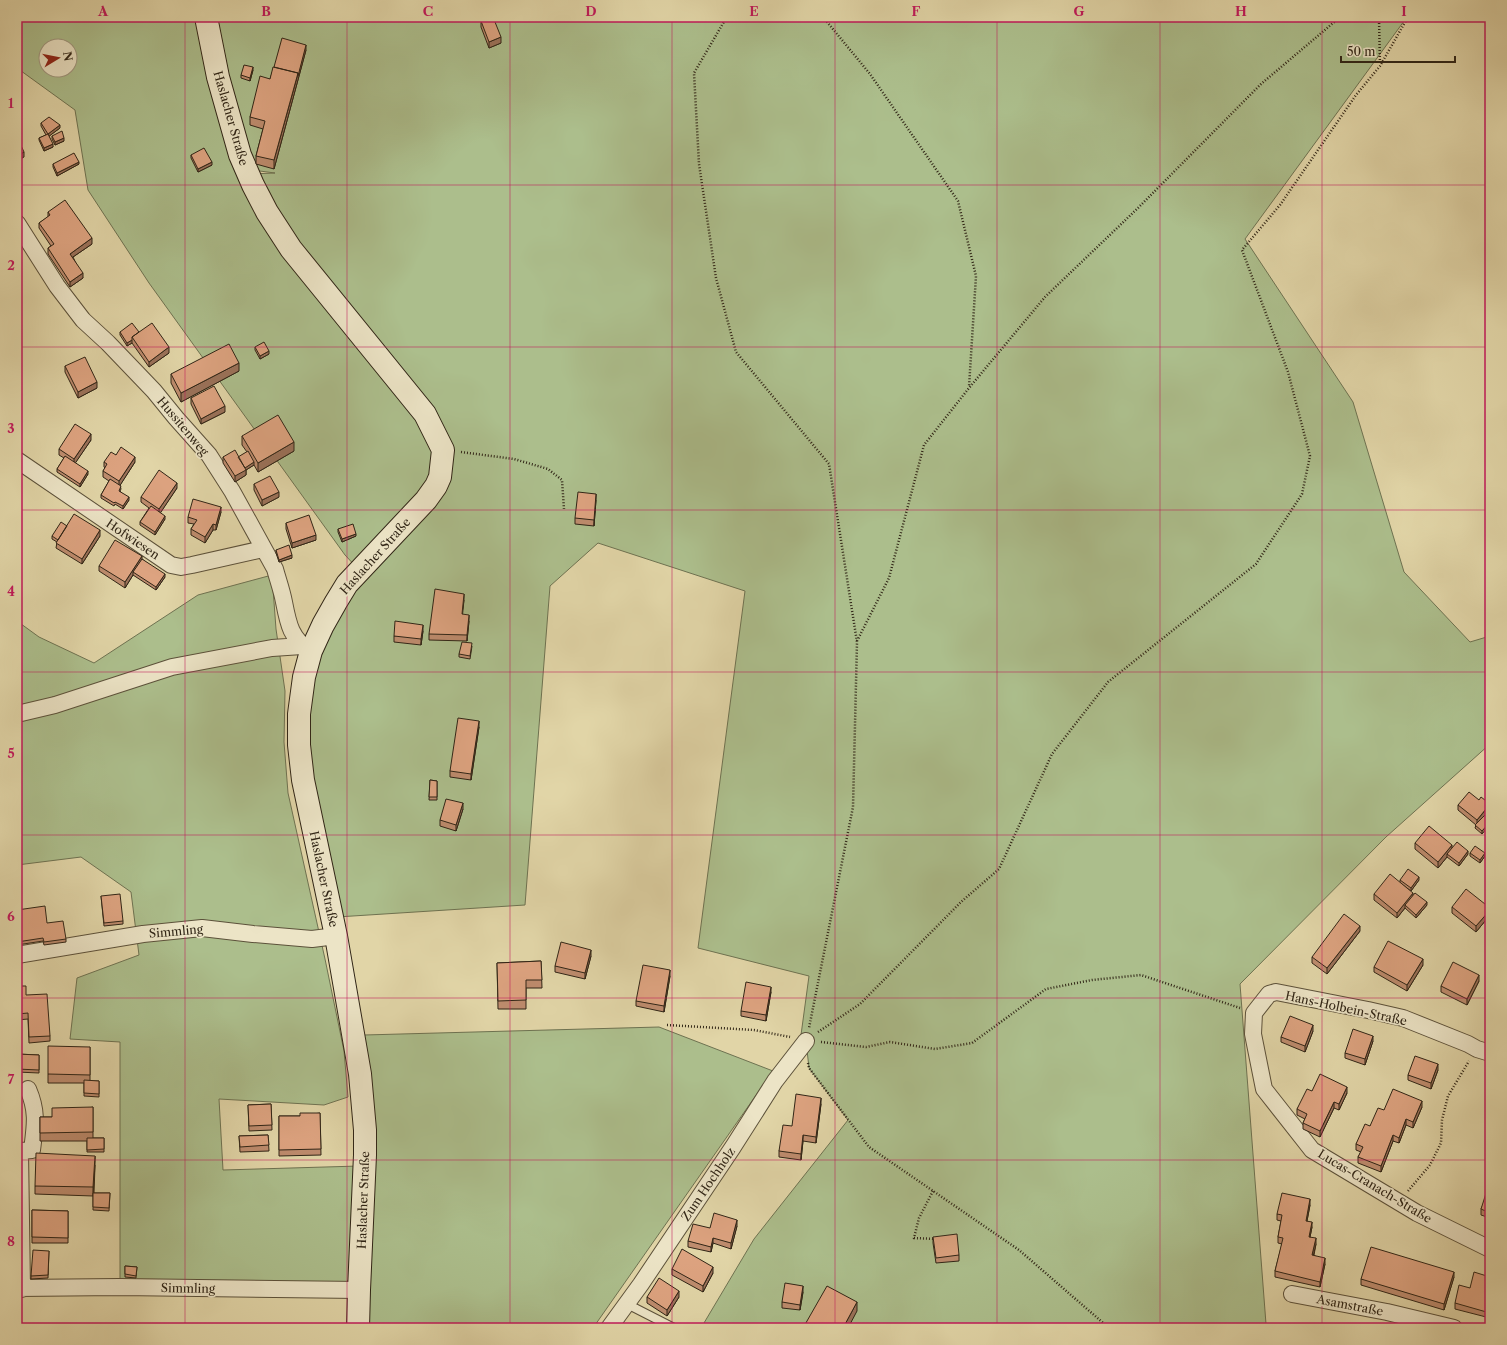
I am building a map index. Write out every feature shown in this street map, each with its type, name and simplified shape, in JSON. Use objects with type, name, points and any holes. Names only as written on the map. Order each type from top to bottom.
[{"type":"street","name":"Haslacher Straße","points":[[206,17],[218,77],[240,155],[267,212],[291,248],[425,414],[443,450],[440,477],[436,486],[426,500],[347,584],[323,625],[306,649],[299,714],[299,745],[303,780],[336,936],[359,1067],[365,1130],[365,1155],[358,1328]]},
{"type":"street","name":"Hussitenweg","points":[[17,223],[57,286],[83,320],[154,390],[176,418],[209,455],[232,491],[275,569],[281,589],[287,620],[292,631],[306,649]]},
{"type":"street","name":"Hofwiesen","points":[[17,460],[171,565],[181,567],[192,566],[263,549]]},
{"type":"street","points":[[17,714],[55,705],[172,667],[272,648],[306,649]]},
{"type":"street","name":"Simmling","points":[[17,955],[143,934],[202,928],[312,939],[336,936]]},
{"type":"street","name":"Hans-Holbein-Straße","points":[[1254,1013],[1268,994],[1276,992],[1403,1018],[1483,1051]]},
{"type":"street","name":"Lucas-Cranach-Straße","points":[[1254,1013],[1252,1034],[1264,1089],[1312,1150],[1417,1213],[1490,1249]]},
{"type":"street","name":"Zum Hochholz","points":[[609,1328],[627,1304],[733,1147],[775,1081],[806,1041]]},
{"type":"street","points":[[19,1289],[19,1151],[32,1150],[34,1130],[34,1103],[28,1089]]},
{"type":"street","name":"Simmling","points":[[19,1289],[120,1287],[359,1290]]},
{"type":"street","name":"Asamstraße","points":[[1292,1294],[1387,1312],[1454,1328]]},
{"type":"lane","points":[[627,1304],[674,1328]]},
{"type":"path","points":[[726,17],[694,74],[700,164],[716,278],[736,352],[829,464],[857,642],[853,807],[806,1041],[809,1068],[870,1147],[1019,1250],[1109,1328]]},
{"type":"path","points":[[823,17],[870,74],[958,201],[976,276],[968,388]]},
{"type":"path","points":[[806,1041],[860,1004],[961,902],[999,869],[1052,754],[1108,682],[1256,564],[1302,494],[1310,456],[1288,372],[1242,250],[1280,204],[1356,95],[1380,66],[1408,17]]},
{"type":"path","points":[[857,642],[889,578],[924,445],[968,388],[1045,297],[1138,208],[1261,84],[1338,18],[1379,19],[1380,66]]},
{"type":"path","points":[[443,450],[514,459],[548,469],[562,480],[564,509]]},
{"type":"path","points":[[667,1025],[754,1030],[806,1041],[866,1047],[890,1042],[935,1049],[972,1043],[1046,989],[1092,980],[1141,975],[1229,1003],[1254,1013]]},
{"type":"path","points":[[1398,1202],[1430,1165],[1441,1143],[1442,1120],[1448,1096],[1483,1051]]},
{"type":"path","points":[[933,1191],[919,1218],[914,1238],[937,1239]]},
{"type":"green space","points":[[17,17],[205,17],[219,99],[240,174],[275,232],[343,323],[426,425],[438,450],[438,476],[425,494],[418,510],[420,519],[440,493],[449,474],[451,453],[448,442],[439,425],[428,410],[294,246],[263,201],[250,174],[275,173],[252,170],[244,152],[226,95],[213,17],[1407,17],[1245,239],[1353,402],[1404,572],[1470,642],[1490,636],[1490,744],[1386,837],[1240,984],[1266,1324],[1269,1328],[701,1328],[754,1239],[848,1120],[809,1068],[806,1041],[801,1035],[809,976],[698,948],[745,591],[598,543],[550,586],[525,905],[337,917],[307,769],[303,736],[309,681],[328,629],[355,583],[412,517],[359,570],[345,555],[149,283],[88,190],[75,110],[17,68]]},
{"type":"green space","points":[[272,575],[276,629],[285,691],[284,742],[288,793],[344,1051],[348,1097],[324,1105],[219,1099],[223,1170],[359,1166],[353,1274],[344,1285],[120,1287],[120,1042],[70,1039],[77,978],[139,955],[131,892],[81,857],[17,865],[17,737],[19,736],[17,726],[17,621],[39,637],[94,663],[198,595]]},
{"type":"green space","points":[[659,1027],[773,1071],[593,1328],[368,1328],[364,1035]]},
{"type":"building","points":[[493,17],[501,37],[489,42],[481,21]]},
{"type":"building","points":[[282,38],[306,45],[298,76],[298,73],[274,67]]},
{"type":"building","points":[[244,65],[253,67],[250,78],[241,75]]},
{"type":"building","points":[[273,67],[298,73],[274,160],[256,156],[265,121],[250,117],[260,76],[270,79]]},
{"type":"building","points":[[49,117],[60,125],[48,134],[41,123]]},
{"type":"building","points":[[62,131],[64,138],[55,142],[52,136]]},
{"type":"building","points":[[48,134],[53,144],[44,148],[39,138]]},
{"type":"building","points":[[17,137],[24,152],[17,156]]},
{"type":"building","points":[[204,148],[212,162],[198,169],[191,155]]},
{"type":"building","points":[[74,153],[79,162],[57,173],[53,164]]},
{"type":"building","points":[[65,200],[92,238],[70,254],[83,273],[70,282],[48,248],[54,244],[39,223],[50,215],[48,212]]},
{"type":"building","points":[[132,323],[139,332],[127,343],[120,332]]},
{"type":"building","points":[[152,323],[169,347],[149,362],[132,337]]},
{"type":"building","points":[[264,342],[269,351],[260,356],[255,347]]},
{"type":"building","points":[[229,344],[239,363],[181,393],[171,374]]},
{"type":"building","points":[[85,357],[97,382],[78,392],[65,366]]},
{"type":"building","points":[[214,386],[225,406],[201,419],[191,398]]},
{"type":"building","points":[[278,415],[294,442],[258,463],[242,436]]},
{"type":"building","points":[[75,424],[91,434],[74,459],[59,449]]},
{"type":"building","points":[[121,447],[135,457],[119,481],[103,471],[107,464],[104,462],[111,452],[116,455]]},
{"type":"building","points":[[235,450],[246,470],[235,476],[223,457]]},
{"type":"building","points":[[248,451],[254,462],[245,468],[238,457]]},
{"type":"building","points":[[65,456],[88,471],[80,484],[57,469]]},
{"type":"building","points":[[159,470],[177,483],[159,509],[141,497]]},
{"type":"building","points":[[270,476],[279,492],[262,500],[254,484]]},
{"type":"building","points":[[110,479],[121,486],[119,491],[129,497],[123,506],[115,502],[114,503],[101,495]]},
{"type":"building","points":[[578,492],[596,494],[594,520],[575,518]]},
{"type":"building","points":[[193,499],[221,507],[216,525],[213,524],[205,537],[191,529],[197,520],[188,517]]},
{"type":"building","points":[[151,506],[165,516],[155,532],[140,522]]},
{"type":"building","points":[[74,514],[100,530],[82,559],[56,543]]},
{"type":"building","points":[[309,515],[316,535],[292,543],[286,523]]},
{"type":"building","points":[[61,522],[67,526],[58,540],[52,536]]},
{"type":"building","points":[[353,524],[356,534],[342,539],[338,529]]},
{"type":"building","points":[[115,540],[142,556],[125,582],[99,566]]},
{"type":"building","points":[[289,545],[292,555],[279,560],[276,550]]},
{"type":"building","points":[[142,559],[165,574],[156,587],[133,572]]},
{"type":"building","points":[[435,589],[464,594],[462,614],[469,615],[467,635],[429,634]]},
{"type":"building","points":[[395,621],[423,625],[421,639],[394,636]]},
{"type":"building","points":[[462,642],[472,643],[470,656],[459,654]]},
{"type":"building","points":[[458,718],[479,721],[471,774],[450,771]]},
{"type":"building","points":[[430,780],[437,781],[437,797],[429,797]]},
{"type":"building","points":[[1469,792],[1479,800],[1481,797],[1490,804],[1477,820],[1458,805]]},
{"type":"building","points":[[446,799],[463,803],[456,825],[440,820]]},
{"type":"building","points":[[1485,815],[1490,819],[1490,822],[1482,831],[1475,825]]},
{"type":"building","points":[[1429,826],[1452,845],[1438,862],[1415,843]]},
{"type":"building","points":[[1457,842],[1468,851],[1459,863],[1447,854]]},
{"type":"building","points":[[1475,846],[1485,853],[1480,860],[1470,853]]},
{"type":"building","points":[[1408,869],[1419,877],[1411,888],[1400,880]]},
{"type":"building","points":[[1390,874],[1413,893],[1397,913],[1374,894]]},
{"type":"building","points":[[1466,889],[1490,908],[1490,910],[1476,926],[1452,907]]},
{"type":"building","points":[[1415,893],[1427,902],[1416,915],[1405,905]]},
{"type":"building","points":[[120,894],[123,921],[104,923],[101,896]]},
{"type":"building","points":[[45,906],[47,923],[63,921],[66,939],[44,942],[43,938],[17,942],[17,910]]},
{"type":"building","points":[[1344,914],[1360,926],[1327,968],[1312,957]]},
{"type":"building","points":[[1388,941],[1423,959],[1407,985],[1374,967]]},
{"type":"building","points":[[561,942],[591,950],[585,973],[555,966]]},
{"type":"building","points":[[541,961],[542,980],[526,980],[526,1000],[498,1001],[497,963]]},
{"type":"building","points":[[1453,962],[1479,975],[1467,999],[1441,986]]},
{"type":"building","points":[[643,965],[670,970],[664,1006],[636,1001]]},
{"type":"building","points":[[746,982],[771,987],[766,1015],[741,1011]]},
{"type":"building","points":[[17,986],[26,986],[26,995],[47,994],[50,1036],[29,1037],[28,1013],[17,1014]]},
{"type":"building","points":[[1290,1016],[1313,1025],[1305,1046],[1281,1037]]},
{"type":"building","points":[[1353,1029],[1373,1036],[1365,1059],[1345,1053]]},
{"type":"building","points":[[48,1046],[90,1047],[90,1075],[48,1074]]},
{"type":"building","points":[[17,1054],[39,1055],[39,1070],[17,1069]]},
{"type":"building","points":[[1415,1056],[1438,1064],[1431,1083],[1408,1075]]},
{"type":"building","points":[[1320,1074],[1347,1087],[1339,1104],[1334,1102],[1320,1131],[1303,1123],[1307,1114],[1297,1109],[1307,1089],[1312,1091]]},
{"type":"building","points":[[84,1080],[99,1081],[99,1094],[84,1093]]},
{"type":"building","points":[[1393,1089],[1422,1101],[1413,1122],[1406,1119],[1399,1138],[1393,1135],[1381,1166],[1358,1157],[1363,1147],[1356,1144],[1365,1124],[1370,1126],[1378,1108],[1384,1110]]},
{"type":"building","points":[[796,1094],[821,1098],[816,1137],[803,1135],[801,1154],[779,1151],[783,1125],[792,1126]]},
{"type":"building","points":[[271,1104],[272,1125],[249,1126],[248,1105]]},
{"type":"building","points":[[93,1107],[93,1132],[40,1133],[40,1117],[52,1117],[52,1108]]},
{"type":"building","points":[[300,1113],[320,1113],[321,1149],[279,1150],[279,1116],[300,1116]]},
{"type":"building","points":[[268,1135],[269,1145],[240,1147],[239,1136]]},
{"type":"building","points":[[87,1138],[104,1138],[104,1149],[87,1150]]},
{"type":"building","points":[[36,1153],[95,1156],[93,1187],[35,1186]]},
{"type":"building","points":[[1488,1187],[1490,1188],[1490,1213],[1481,1209]]},
{"type":"building","points":[[93,1193],[110,1193],[109,1208],[93,1207]]},
{"type":"building","points":[[1282,1193],[1310,1199],[1306,1221],[1312,1222],[1309,1237],[1316,1238],[1312,1255],[1325,1258],[1320,1282],[1275,1271],[1283,1238],[1278,1237],[1282,1215],[1277,1214]]},
{"type":"building","points":[[32,1210],[68,1211],[68,1238],[32,1237]]},
{"type":"building","points":[[714,1213],[737,1220],[731,1243],[713,1238],[711,1247],[688,1241],[693,1224],[710,1228]]},
{"type":"building","points":[[957,1234],[959,1255],[936,1258],[933,1237]]},
{"type":"building","points":[[1371,1247],[1454,1272],[1444,1304],[1361,1279]]},
{"type":"building","points":[[682,1249],[713,1267],[703,1286],[672,1269]]},
{"type":"building","points":[[33,1250],[49,1251],[48,1275],[31,1276]]},
{"type":"building","points":[[125,1266],[137,1267],[136,1276],[125,1274]]},
{"type":"building","points":[[1474,1272],[1490,1277],[1490,1313],[1455,1303],[1459,1285],[1470,1288]]},
{"type":"building","points":[[659,1278],[679,1291],[667,1310],[647,1297]]},
{"type":"building","points":[[785,1283],[803,1286],[800,1305],[782,1302]]},
{"type":"building","points":[[827,1286],[857,1302],[843,1328],[803,1328]]}]
